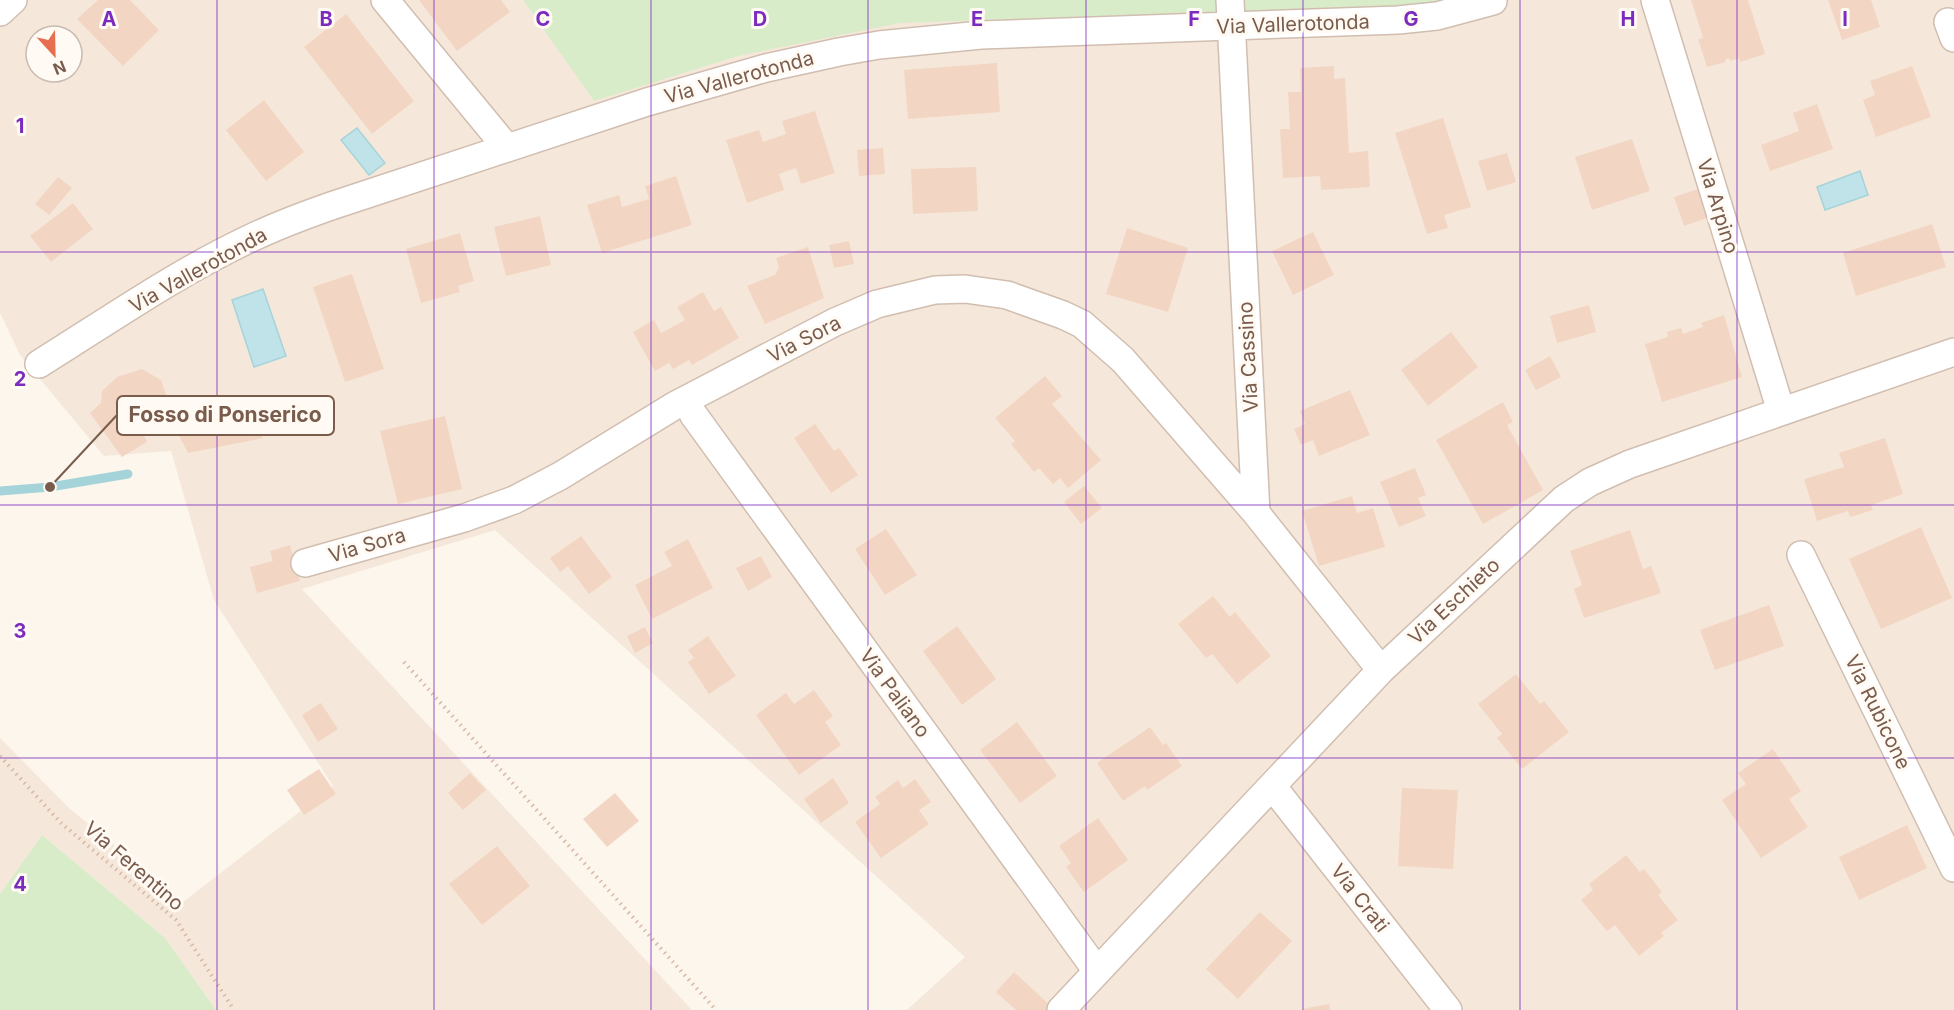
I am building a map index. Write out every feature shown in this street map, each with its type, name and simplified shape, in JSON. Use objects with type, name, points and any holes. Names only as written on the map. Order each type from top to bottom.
[{"type":"street","points":[[0,12],[13,0]]},
{"type":"street","points":[[385,0],[507,148]]},
{"type":"street","name":"Via Arpino","points":[[1655,0],[1781,411]]},
{"type":"street","name":"Via Vallerotonda","points":[[39,364],[172,281],[249,239],[334,205],[646,102],[735,76],[839,52],[920,40],[1231,13],[1423,18],[1493,1]]},
{"type":"street","name":"Via Cassino","points":[[1231,13],[1256,513]]},
{"type":"street","name":"Via Sora","points":[[305,563],[464,518],[514,500],[560,476],[674,406],[835,322],[876,304],[935,290],[973,290],[1007,295],[1082,324],[1123,360],[1256,513]]},
{"type":"street","name":"Via Eschieto","points":[[1061,1010],[1381,670],[1564,499],[1600,477],[1630,464],[1954,352]]},
{"type":"street","name":"Via Paliano","points":[[693,414],[1096,971]]},
{"type":"street","points":[[1256,513],[1381,670]]},
{"type":"street","name":"Via Rubicone","points":[[1801,555],[1954,868]]},
{"type":"street","name":"Via Crati","points":[[1272,787],[1448,1010]]},
{"type":"path","points":[[404,662],[716,1010]]},
{"type":"path","name":"Via Ferentino","points":[[0,756],[61,824],[176,920],[234,1010]]},
{"type":"shaded area","points":[[0,0],[1954,0],[1954,1010],[907,1010],[965,957],[495,530],[302,589],[692,1010],[216,1010],[165,938],[43,836],[0,894],[0,738],[69,808],[183,902],[333,786],[214,600],[171,451],[104,456],[20,355],[0,313]]},
{"type":"green space","points":[[523,0],[1445,0],[1428,5],[900,23],[738,56],[594,101]]},
{"type":"green space","points":[[42,835],[165,938],[216,1010],[0,1010],[0,894]]},
{"type":"water","points":[[357,128],[385,163],[369,175],[341,140]]},
{"type":"water","points":[[1860,171],[1868,195],[1825,210],[1817,187]]},
{"type":"water","points":[[263,289],[286,356],[254,367],[232,300]]},
{"type":"building","points":[[98,0],[130,0],[159,30],[123,66],[77,19]]},
{"type":"building","points":[[419,0],[501,0],[510,12],[457,51]]},
{"type":"building","points":[[1691,0],[1748,0],[1765,54],[1740,62],[1739,58],[1730,61],[1729,58],[1725,60],[1726,62],[1707,67],[1698,39],[1703,38]]},
{"type":"building","points":[[1828,0],[1871,0],[1880,27],[1842,40]]},
{"type":"building","points":[[346,14],[414,101],[372,134],[304,47]]},
{"type":"building","points":[[997,63],[1000,112],[908,119],[904,70]]},
{"type":"building","points":[[1334,66],[1334,79],[1345,78],[1349,153],[1368,151],[1370,187],[1321,190],[1320,176],[1283,178],[1280,129],[1290,129],[1288,92],[1301,92],[1300,68]]},
{"type":"building","points":[[1912,66],[1931,117],[1876,137],[1863,100],[1875,95],[1870,81]]},
{"type":"building","points":[[264,100],[304,152],[266,181],[226,130]]},
{"type":"building","points":[[1817,104],[1833,149],[1770,171],[1761,145],[1799,131],[1793,113]]},
{"type":"building","points":[[815,111],[835,173],[801,184],[796,168],[779,174],[784,190],[747,203],[726,140],[759,130],[763,142],[786,134],[782,121]]},
{"type":"building","points":[[1443,118],[1471,207],[1444,215],[1448,228],[1427,234],[1395,133]]},
{"type":"building","points":[[1632,139],[1650,191],[1592,210],[1575,157]]},
{"type":"building","points":[[883,148],[885,174],[859,176],[857,150]]},
{"type":"building","points":[[1507,153],[1516,182],[1487,191],[1478,161]]},
{"type":"building","points":[[976,167],[978,211],[913,214],[911,169]]},
{"type":"building","points":[[676,176],[692,225],[602,253],[587,205],[619,195],[622,207],[649,199],[645,186]]},
{"type":"building","points":[[58,177],[72,188],[49,215],[35,204]]},
{"type":"building","points":[[1704,187],[1713,216],[1684,226],[1674,197]]},
{"type":"building","points":[[73,203],[93,229],[51,262],[30,236]]},
{"type":"building","points":[[540,216],[551,265],[506,276],[494,227]]},
{"type":"building","points":[[1932,224],[1946,267],[1856,296],[1843,253]]},
{"type":"building","points":[[1127,228],[1188,248],[1168,312],[1106,294]]},
{"type":"building","points":[[1313,232],[1334,275],[1293,295],[1272,251]]},
{"type":"building","points":[[460,233],[474,281],[458,286],[460,292],[421,303],[406,249]]},
{"type":"building","points":[[849,241],[854,264],[834,268],[829,245]]},
{"type":"building","points":[[808,247],[824,298],[765,324],[747,286],[775,275],[779,267],[776,258]]},
{"type":"building","points":[[352,274],[384,369],[345,382],[313,287]]},
{"type":"building","points":[[703,292],[714,311],[721,307],[739,338],[692,365],[689,360],[673,369],[669,363],[655,371],[633,332],[654,320],[661,333],[685,320],[677,307]]},
{"type":"building","points":[[1589,305],[1596,332],[1557,343],[1550,316]]},
{"type":"building","points":[[1724,315],[1742,377],[1662,402],[1645,344],[1668,337],[1667,332],[1681,328],[1683,334],[1703,327],[1701,323]]},
{"type":"building","points":[[1451,332],[1478,367],[1428,406],[1401,370]]},
{"type":"building","points":[[1550,356],[1561,377],[1536,390],[1525,370]]},
{"type":"building","points":[[142,369],[161,380],[173,414],[164,427],[143,434],[147,442],[122,457],[90,413],[101,403],[102,391],[117,377]]},
{"type":"building","points":[[1045,376],[1062,396],[1052,404],[1101,460],[1068,488],[1060,478],[1053,484],[1039,468],[1034,472],[1011,444],[1015,441],[995,418]]},
{"type":"building","points":[[1350,390],[1370,435],[1319,456],[1313,440],[1301,445],[1294,429],[1305,424],[1300,411]]},
{"type":"building","points":[[240,398],[263,438],[188,453],[177,432]]},
{"type":"building","points":[[1503,402],[1513,422],[1507,425],[1543,490],[1483,524],[1436,440]]},
{"type":"building","points":[[445,416],[462,489],[398,504],[380,431]]},
{"type":"building","points":[[815,424],[834,451],[839,448],[858,475],[831,493],[794,438]]},
{"type":"building","points":[[1885,438],[1903,494],[1871,505],[1873,510],[1850,517],[1848,511],[1817,521],[1804,479],[1844,467],[1839,453]]},
{"type":"building","points":[[1415,468],[1426,495],[1418,498],[1426,516],[1399,527],[1380,482]]},
{"type":"building","points":[[1084,486],[1102,508],[1081,524],[1064,502]]},
{"type":"building","points":[[1352,496],[1357,513],[1373,508],[1385,547],[1319,566],[1302,511]]},
{"type":"building","points":[[1921,527],[1952,598],[1881,629],[1849,559]]},
{"type":"building","points":[[886,529],[917,575],[885,595],[855,549]]},
{"type":"building","points":[[1630,530],[1643,569],[1651,566],[1661,593],[1584,618],[1574,589],[1582,585],[1570,551]]},
{"type":"building","points":[[581,536],[612,577],[589,594],[568,566],[560,572],[550,558]]},
{"type":"building","points":[[688,539],[713,588],[652,619],[635,585],[672,566],[664,552]]},
{"type":"building","points":[[290,545],[300,581],[257,593],[250,567],[273,561],[270,551]]},
{"type":"building","points":[[761,556],[772,577],[748,591],[736,568]]},
{"type":"building","points":[[1213,596],[1230,617],[1235,612],[1271,656],[1237,684],[1212,654],[1206,658],[1178,624]]},
{"type":"building","points":[[1769,605],[1784,646],[1715,670],[1700,630]]},
{"type":"building","points":[[957,626],[996,679],[962,705],[923,651]]},
{"type":"building","points":[[645,627],[653,643],[635,653],[627,636]]},
{"type":"building","points":[[708,636],[736,676],[709,694],[688,662],[694,658],[688,650]]},
{"type":"building","points":[[1516,674],[1540,704],[1544,701],[1569,732],[1522,769],[1497,738],[1502,734],[1478,704]]},
{"type":"building","points":[[814,690],[833,716],[825,722],[841,745],[799,775],[756,715],[786,693],[794,704]]},
{"type":"building","points":[[321,703],[338,729],[318,742],[302,715]]},
{"type":"building","points":[[1017,722],[1057,776],[1020,803],[980,750]]},
{"type":"building","points":[[1150,727],[1163,745],[1166,743],[1182,766],[1147,790],[1145,786],[1123,801],[1097,763]]},
{"type":"building","points":[[1773,749],[1801,791],[1789,799],[1808,827],[1761,858],[1722,800],[1746,784],[1738,773]]},
{"type":"building","points":[[319,769],[336,794],[304,815],[287,790]]},
{"type":"building","points":[[470,773],[486,790],[463,810],[448,793]]},
{"type":"building","points":[[833,778],[849,803],[821,823],[804,799]]},
{"type":"building","points":[[915,779],[931,802],[919,810],[929,824],[881,858],[855,822],[880,804],[875,797],[898,780],[903,788]]},
{"type":"building","points":[[1402,788],[1458,790],[1453,869],[1398,866]]},
{"type":"building","points":[[615,793],[639,821],[607,847],[583,819]]},
{"type":"building","points":[[1098,818],[1128,860],[1084,892],[1066,867],[1071,863],[1059,846]]},
{"type":"building","points":[[1907,825],[1927,868],[1859,900],[1839,857]]},
{"type":"building","points":[[497,846],[530,886],[482,925],[449,884]]},
{"type":"building","points":[[1626,855],[1640,872],[1644,869],[1662,892],[1658,895],[1678,920],[1661,933],[1664,936],[1639,956],[1615,925],[1607,931],[1581,900],[1593,890],[1589,884]]},
{"type":"building","points":[[1260,912],[1292,941],[1238,999],[1206,969]]},
{"type":"building","points":[[1014,972],[1053,1008],[1051,1010],[1016,1010],[996,992]]},
{"type":"building","points":[[1329,1004],[1330,1010],[1302,1010],[1302,1009]]},
{"type":"waterway","points":[[0,491],[50,487],[128,474]]},
{"type":"place","name":"Fosso di Ponserico","points":[[50,487]]}]
